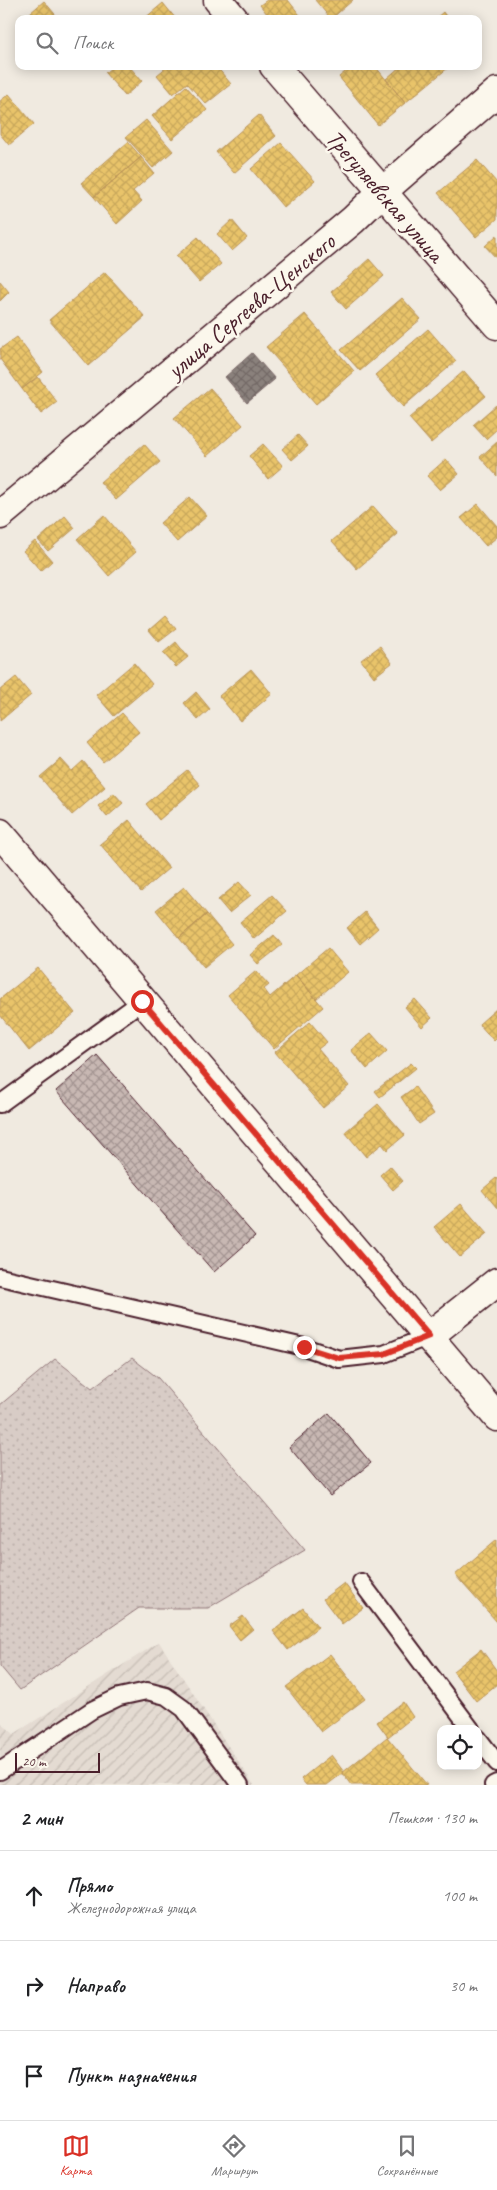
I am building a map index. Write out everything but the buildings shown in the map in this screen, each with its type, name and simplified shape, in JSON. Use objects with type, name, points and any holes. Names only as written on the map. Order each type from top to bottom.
[{"type":"street","points":[[218,0],[231,15]]},
{"type":"street","name":"Трегуляевская улица","points":[[277,70],[497,324]]},
{"type":"street","name":"улица Сергеева-Ценского","points":[[0,515],[353,220],[382,192],[497,92]]},
{"type":"street","points":[[0,833],[497,1417]]},
{"type":"street","points":[[429,1336],[497,1282]]},
{"type":"lane","points":[[0,1104],[142,1001]]},
{"type":"lane","points":[[0,1277],[304,1347],[339,1358],[384,1354],[429,1336]]},
{"type":"lane","points":[[361,1582],[469,1725]]},
{"type":"lane","points":[[0,1771],[92,1710],[119,1697],[147,1691],[166,1696],[184,1709],[240,1785]]},
{"type":"lane","points":[[482,1743],[497,1763]]},
{"type":"lane","points":[[493,1785],[497,1783]]},
{"type":"shaded area","points":[[132,1358],[158,1378],[305,1550],[208,1608],[139,1608],[20,1690],[0,1666],[0,1405],[55,1359],[92,1388]]},
{"type":"shaded area","points":[[159,1642],[254,1785],[0,1785],[0,1722],[14,1734]]},
{"type":"route","points":[[142,1001],[429,1336],[384,1354],[339,1358],[304,1347]]}]
